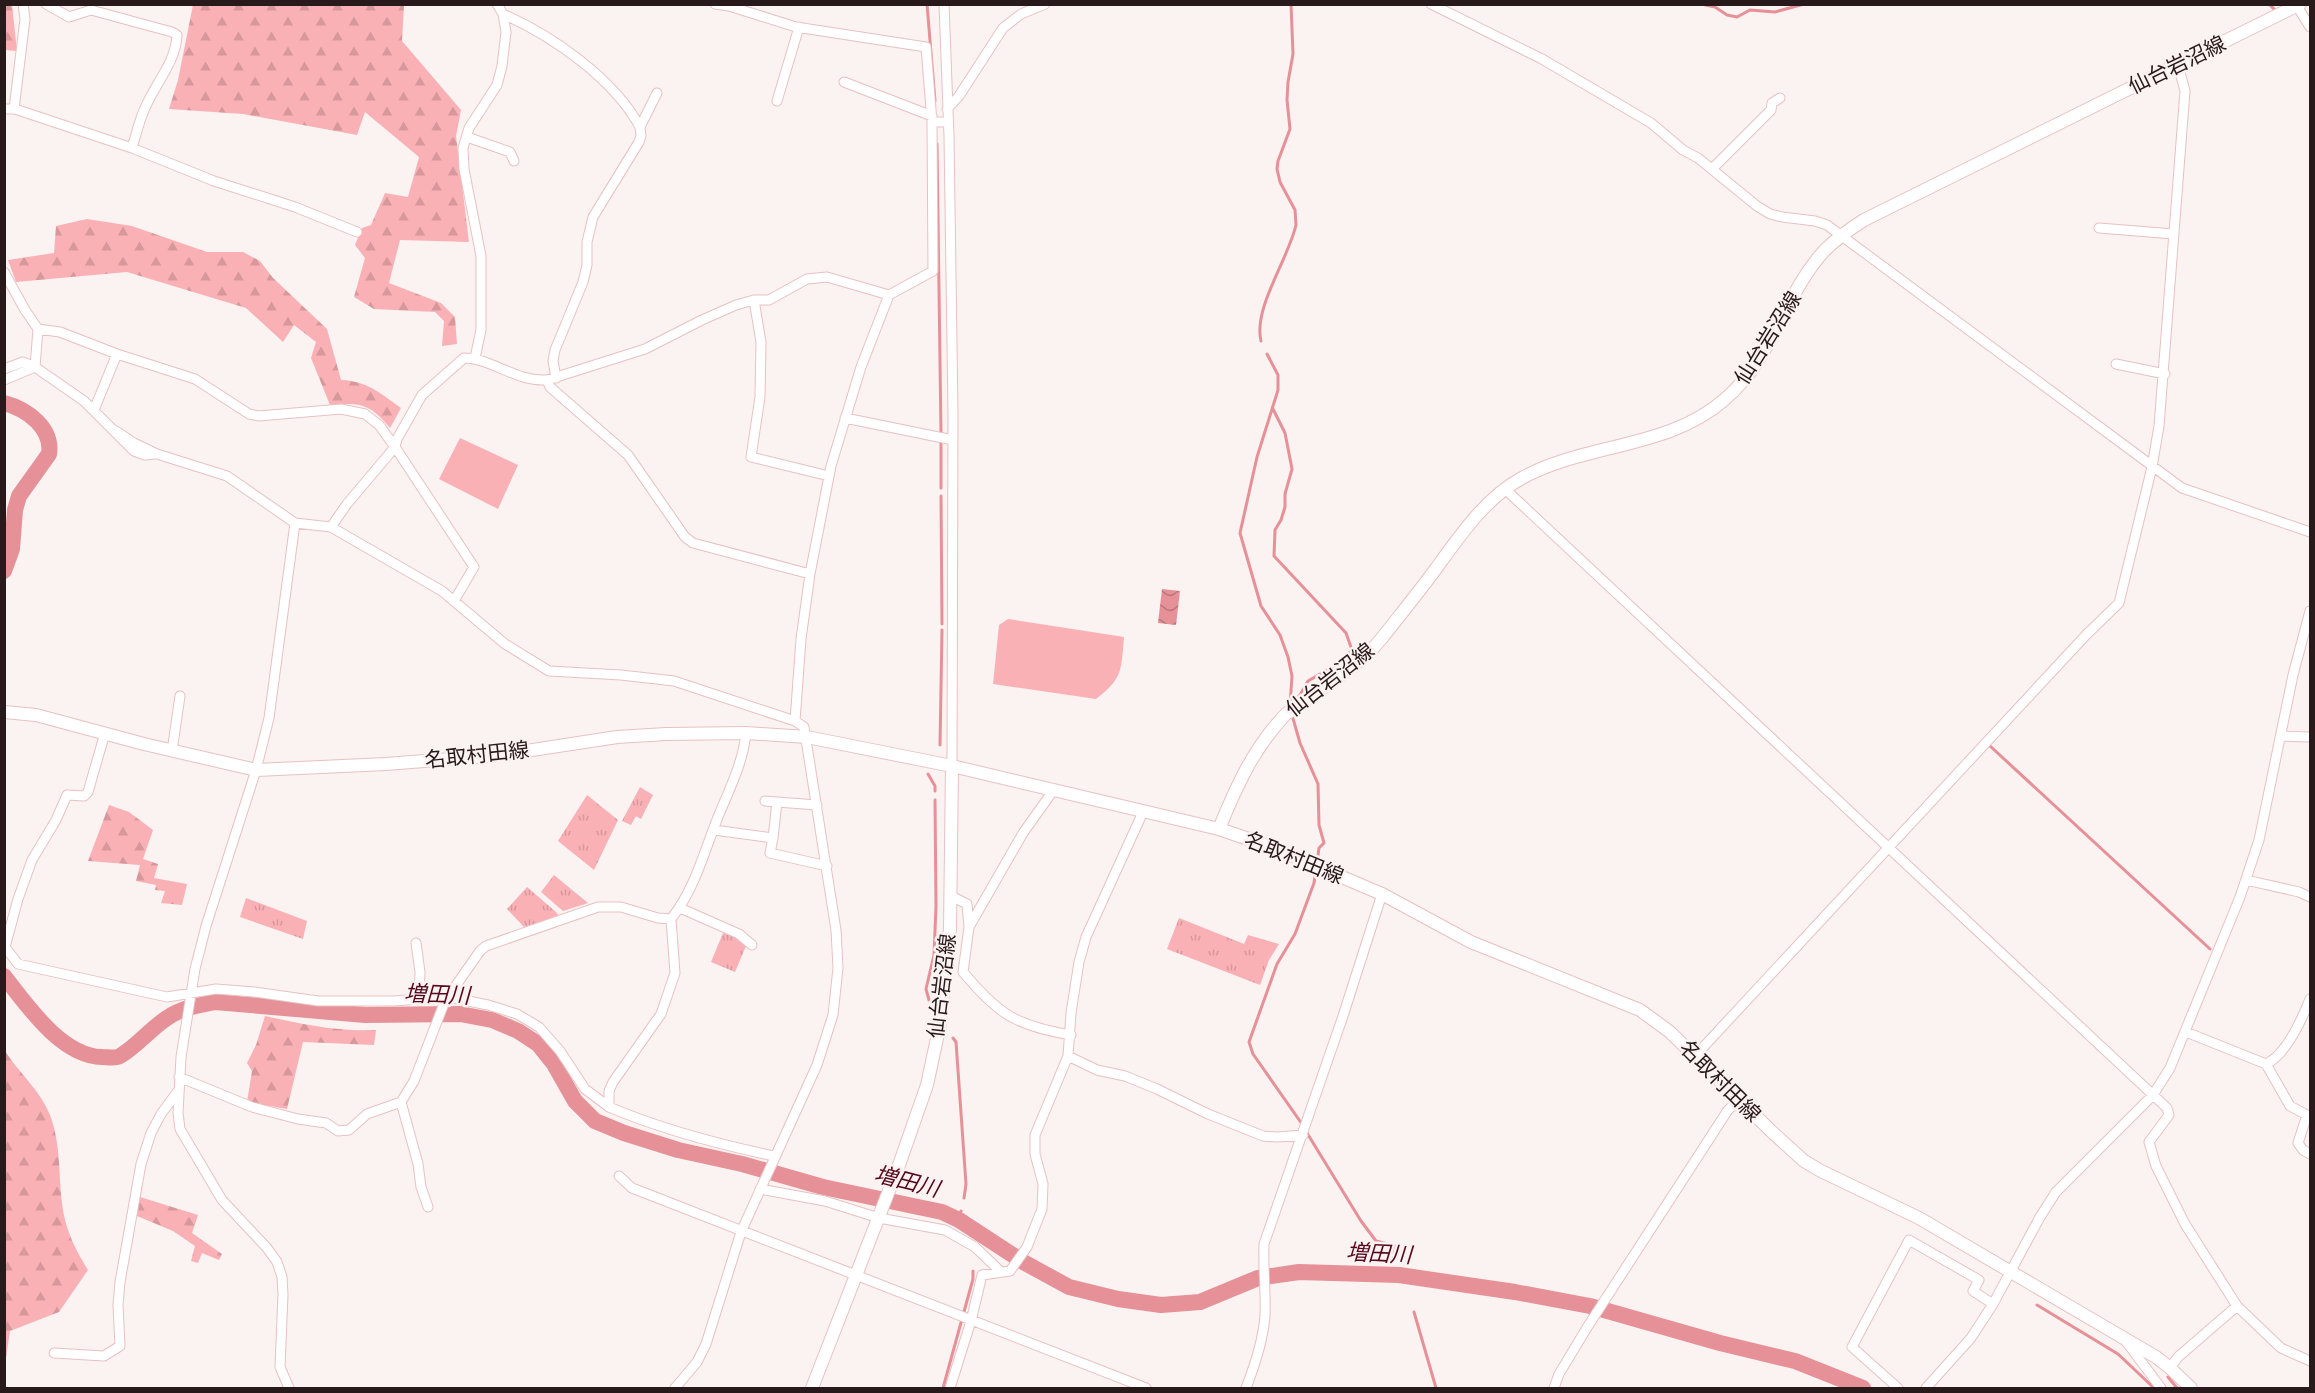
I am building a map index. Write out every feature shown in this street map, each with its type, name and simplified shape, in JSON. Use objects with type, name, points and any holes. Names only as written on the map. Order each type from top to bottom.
[{"type":"main road","name":"仙台岩沼線","points":[[1218,829],[1249,761],[1261,743],[1286,714],[1368,654],[1461,535],[1485,507],[1505,489],[1522,478],[1554,465],[1662,433],[1713,410],[1736,389],[1752,370],[1806,275],[1824,251],[1864,220],[2299,5]]},
{"type":"main road","name":"名取村田線","points":[[4,712],[36,715],[172,751],[256,770],[386,764],[500,755],[617,737],[746,733],[807,737],[952,766]]},
{"type":"main road","name":"仙台岩沼線","points":[[812,1389],[891,1186],[927,1085],[939,1029],[950,929],[952,766]]},
{"type":"main road","points":[[952,766],[1218,829]]},
{"type":"main road","name":"名取村田線","points":[[1218,829],[1319,867],[1382,894],[1471,942],[1640,1010],[1670,1032],[1695,1056],[1734,1105],[1804,1161],[1919,1218],[2010,1271],[2170,1368],[2191,1389]]},
{"type":"street","points":[[23,4],[25,19],[9,109],[132,148],[214,182],[287,204],[357,232]]},
{"type":"street","points":[[46,4],[69,17],[91,10],[177,35],[161,81],[145,106],[132,148]]},
{"type":"street","points":[[715,4],[729,6],[798,31],[927,47],[937,121],[953,440],[952,766]]},
{"type":"street","points":[[944,4],[947,109]]},
{"type":"street","points":[[795,722],[801,639],[810,574],[829,476],[845,418],[861,367],[889,295],[933,271],[937,121],[959,96],[1003,28],[1021,14],[1045,4]]},
{"type":"street","points":[[1431,4],[1542,59],[1651,123],[1683,150],[1698,158],[1770,214],[1827,225],[2182,488],[2310,532]]},
{"type":"street","points":[[2299,5],[2310,27]]},
{"type":"street","points":[[502,8],[553,40],[605,81],[640,127],[639,142],[593,217],[587,242],[587,265],[583,282],[555,350],[550,387],[628,455],[685,537],[693,543],[810,574]]},
{"type":"street","points":[[476,358],[481,330],[481,256],[464,169],[463,148],[469,128],[497,85],[506,32],[502,8]]},
{"type":"street","points":[[777,101],[798,31]]},
{"type":"street","points":[[1695,1056],[2086,635],[2119,603],[2152,467],[2164,374],[2185,91],[2178,64]]},
{"type":"street","points":[[844,82],[937,121]]},
{"type":"street","points":[[640,127],[657,93]]},
{"type":"street","points":[[1712,169],[1771,110],[1772,103],[1780,98]]},
{"type":"street","points":[[467,137],[510,152],[514,161]]},
{"type":"street","points":[[2099,228],[2174,234]]},
{"type":"street","points":[[4,272],[38,329],[35,367]]},
{"type":"street","points":[[331,527],[347,504],[395,447],[422,395],[464,358],[476,358],[536,381],[552,379],[645,349],[736,305],[754,300],[769,300],[807,279],[827,277],[889,295]]},
{"type":"street","points":[[754,300],[761,342],[760,397],[751,457],[829,476]]},
{"type":"street","points":[[38,329],[60,332],[117,354],[195,379],[249,414],[260,416],[341,409],[365,414],[379,424],[474,567],[454,601]]},
{"type":"street","points":[[94,410],[117,354]]},
{"type":"street","points":[[4,369],[23,362],[35,367],[94,410],[134,452],[146,455],[157,454],[227,476],[295,523],[331,527],[412,573],[454,601],[505,644],[549,671],[674,681],[804,727],[827,866],[836,940],[838,968],[834,1006],[817,1065],[741,1232],[706,1344],[697,1362],[675,1389]]},
{"type":"street","points":[[2116,364],[2164,374]]},
{"type":"street","points":[[4,380],[35,367]]},
{"type":"street","points":[[845,418],[953,440]]},
{"type":"street","points":[[1505,489],[2168,1108],[2169,1114],[2149,1142],[2156,1166],[2201,1252],[2237,1306],[2281,1348],[2310,1361]]},
{"type":"street","points":[[289,1389],[280,1367],[284,1294],[280,1270],[267,1248],[222,1200],[180,1129],[178,1091],[185,1023],[206,926],[256,770],[269,718],[295,523]]},
{"type":"street","points":[[1926,1389],[1971,1338],[1993,1304],[2056,1192],[2153,1095],[2170,1068],[2187,1032],[2246,880],[2259,840],[2310,611]]},
{"type":"street","points":[[172,751],[180,696]]},
{"type":"street","points":[[105,733],[88,792],[84,796],[67,795],[56,820],[32,860],[18,899],[6,952],[18,964],[167,997],[216,989],[318,1001],[446,999],[506,1010],[532,1023],[549,1037],[561,1051],[585,1089],[609,1107],[649,1124],[774,1158]]},
{"type":"street","points":[[609,1107],[609,1091],[613,1082],[661,1014],[675,973],[671,918],[680,908],[699,868],[742,757],[746,733]]},
{"type":"street","points":[[2281,736],[2310,737]]},
{"type":"street","points":[[969,927],[1023,833],[1053,791]]},
{"type":"street","points":[[765,801],[817,805]]},
{"type":"street","points":[[777,802],[770,853],[827,866]]},
{"type":"street","points":[[950,1389],[965,1318],[982,1275],[1006,1271],[1027,1247],[1042,1209],[1044,1184],[1035,1154],[1035,1135],[1068,1056],[1071,1013],[1079,962],[1086,937],[1143,812]]},
{"type":"street","points":[[714,830],[773,838]]},
{"type":"street","points":[[2246,880],[2299,892],[2310,897]]},
{"type":"street","points":[[1246,1389],[1263,1336],[1264,1244],[1304,1131],[1382,894]]},
{"type":"street","points":[[951,896],[967,904],[969,927],[963,972],[982,995],[1007,1016],[1040,1030],[1071,1035]]},
{"type":"street","points":[[179,1077],[252,1107],[298,1119],[326,1123],[338,1131],[349,1130],[367,1114],[401,1102],[414,1081],[446,999],[480,951],[495,941],[598,907],[621,907],[658,918],[671,918]]},
{"type":"street","points":[[680,908],[739,934],[752,945]]},
{"type":"street","points":[[416,943],[420,972],[419,999]]},
{"type":"street","points":[[2265,1064],[2276,1059],[2303,1017],[2310,999]]},
{"type":"street","points":[[2187,1032],[2265,1064],[2290,1106],[2307,1115],[2298,1143],[2310,1154]]},
{"type":"street","points":[[1068,1056],[1097,1070],[1125,1076],[1157,1089],[1208,1114],[1263,1136],[1277,1137],[1304,1131]]},
{"type":"street","points":[[54,1353],[104,1356],[120,1346],[118,1305],[120,1282],[141,1164],[151,1133],[161,1114],[178,1091]]},
{"type":"street","points":[[401,1102],[428,1207]]},
{"type":"street","points":[[1554,1389],[1559,1374],[1590,1323],[1734,1105]]},
{"type":"street","points":[[619,1176],[632,1188],[1146,1389]]},
{"type":"street","points":[[761,1187],[945,1230],[975,1247],[1006,1271]]},
{"type":"street","points":[[1898,1389],[1852,1347],[1909,1240],[1979,1280],[1973,1291],[1993,1304]]},
{"type":"street","points":[[2170,1368],[2178,1357],[2237,1306]]},
{"type":"street","points":[[2125,1339],[2161,1389]]},
{"type":"green space","points":[[5,4],[12,5],[17,51],[5,50]]},
{"type":"green space","points":[[193,5],[404,5],[402,41],[461,110],[456,136],[469,242],[400,240],[389,283],[441,303],[455,317],[457,344],[442,346],[444,321],[435,312],[374,309],[354,297],[365,258],[355,245],[362,228],[371,225],[385,193],[408,197],[419,157],[365,112],[357,135],[243,114],[169,109],[178,80]]},
{"type":"green space","points":[[87,219],[132,226],[207,252],[243,252],[260,261],[273,278],[327,329],[341,380],[366,385],[401,408],[390,428],[377,414],[364,406],[330,405],[311,358],[316,342],[294,325],[283,342],[246,308],[127,272],[16,282],[8,260],[54,253],[56,226]]},
{"type":"green space","points":[[460,438],[518,465],[498,509],[439,479]]},
{"type":"green space","points":[[1008,619],[1124,637],[1121,666],[1116,679],[1096,699],[993,684],[999,625]]},
{"type":"green space","points":[[640,787],[653,795],[641,819],[636,816],[631,825],[622,821]]},
{"type":"green space","points":[[587,795],[618,820],[594,870],[558,841]]},
{"type":"green space","points":[[109,805],[129,812],[153,830],[143,859],[158,864],[154,878],[187,884],[182,905],[161,903],[165,891],[155,890],[156,885],[136,881],[140,865],[88,861]]},
{"type":"green space","points":[[554,875],[588,903],[563,911],[541,892]]},
{"type":"green space","points":[[527,887],[559,916],[524,927],[507,909]]},
{"type":"green space","points":[[246,898],[307,921],[303,939],[240,917]]},
{"type":"green space","points":[[1179,918],[1244,944],[1248,935],[1279,944],[1269,960],[1260,985],[1167,949]]},
{"type":"green space","points":[[723,933],[734,937],[746,946],[735,972],[711,962]]},
{"type":"green space","points":[[265,1016],[334,1029],[376,1030],[374,1045],[303,1042],[287,1109],[247,1102],[252,1071],[247,1063],[256,1045]]},
{"type":"green space","points":[[5,1051],[41,1098],[50,1115],[57,1141],[65,1220],[69,1234],[88,1270],[59,1312],[10,1331],[5,1364]]},
{"type":"green space","points":[[140,1197],[198,1215],[192,1233],[222,1254],[219,1260],[202,1253],[198,1263],[191,1261],[195,1246],[173,1231],[137,1216]]},
{"type":"water","points":[[1162,589],[1180,591],[1176,625],[1158,623]]},
{"type":"waterway","points":[[927,4],[935,101]]},
{"type":"waterway","points":[[1261,341],[1260,328],[1266,299],[1296,225],[1295,210],[1280,182],[1277,169],[1290,129],[1287,100],[1293,54],[1291,4]]},
{"type":"waterway","points":[[1701,4],[1715,7],[1727,15],[1737,17],[1750,10],[1775,12],[1804,4]]},
{"type":"waterway","points":[[2269,4],[2274,9]]},
{"type":"waterway","points":[[937,144],[941,434]]},
{"type":"waterway","points":[[1267,354],[1278,375],[1278,390],[1257,457],[1240,533],[1261,606],[1280,635],[1288,657],[1292,676],[1290,706]]},
{"type":"waterway","points":[[4,403],[21,410],[37,421],[43,428],[49,445],[49,454],[19,496],[15,510],[12,549],[4,571]]},
{"type":"waterway","points":[[1273,409],[1285,433],[1292,469],[1285,494],[1285,507],[1275,530],[1274,556],[1346,633],[1352,650],[1334,666],[1308,681],[1300,695],[1290,705]]},
{"type":"waterway","points":[[941,441],[941,488]]},
{"type":"waterway","points":[[941,496],[942,624]]},
{"type":"waterway","points":[[940,745],[942,630]]},
{"type":"waterway","points":[[1292,715],[1300,743],[1318,784],[1319,825],[1324,843],[1319,848],[1317,863]]},
{"type":"waterway","points":[[1990,746],[2210,949]]},
{"type":"waterway","points":[[928,774],[935,786],[935,791]]},
{"type":"waterway","points":[[929,1000],[926,989],[934,955],[936,906],[935,800]]},
{"type":"waterway","points":[[1302,1124],[1253,1054],[1249,1042],[1277,964],[1295,934],[1314,883],[1316,869]]},
{"type":"waterway","name":"増田川","points":[[4,976],[34,1014],[59,1039],[87,1054],[102,1057],[120,1056],[161,1022],[178,1012],[215,1002],[365,1015],[460,1014],[492,1020],[518,1031],[538,1044],[554,1064],[575,1101],[595,1121],[678,1150],[742,1164],[823,1187],[942,1212],[1069,1287],[1118,1299],[1161,1305],[1200,1302],[1258,1278],[1299,1272],[1399,1275],[1515,1292],[1590,1306],[1720,1343],[1795,1361],[1863,1388]]},
{"type":"waterway","points":[[953,1038],[956,1042],[966,1184],[964,1198]]},
{"type":"waterway","points":[[1307,1133],[1361,1221],[1376,1241],[1396,1246],[1394,1253]]},
{"type":"waterway","points":[[959,1220],[961,1211]]},
{"type":"waterway","points":[[943,1388],[973,1279],[973,1271]]},
{"type":"waterway","points":[[2037,1305],[2118,1354],[2154,1388]]},
{"type":"waterway","points":[[1414,1312],[1436,1388]]},
{"type":"waterway","points":[[2168,1377],[2177,1388]]}]
